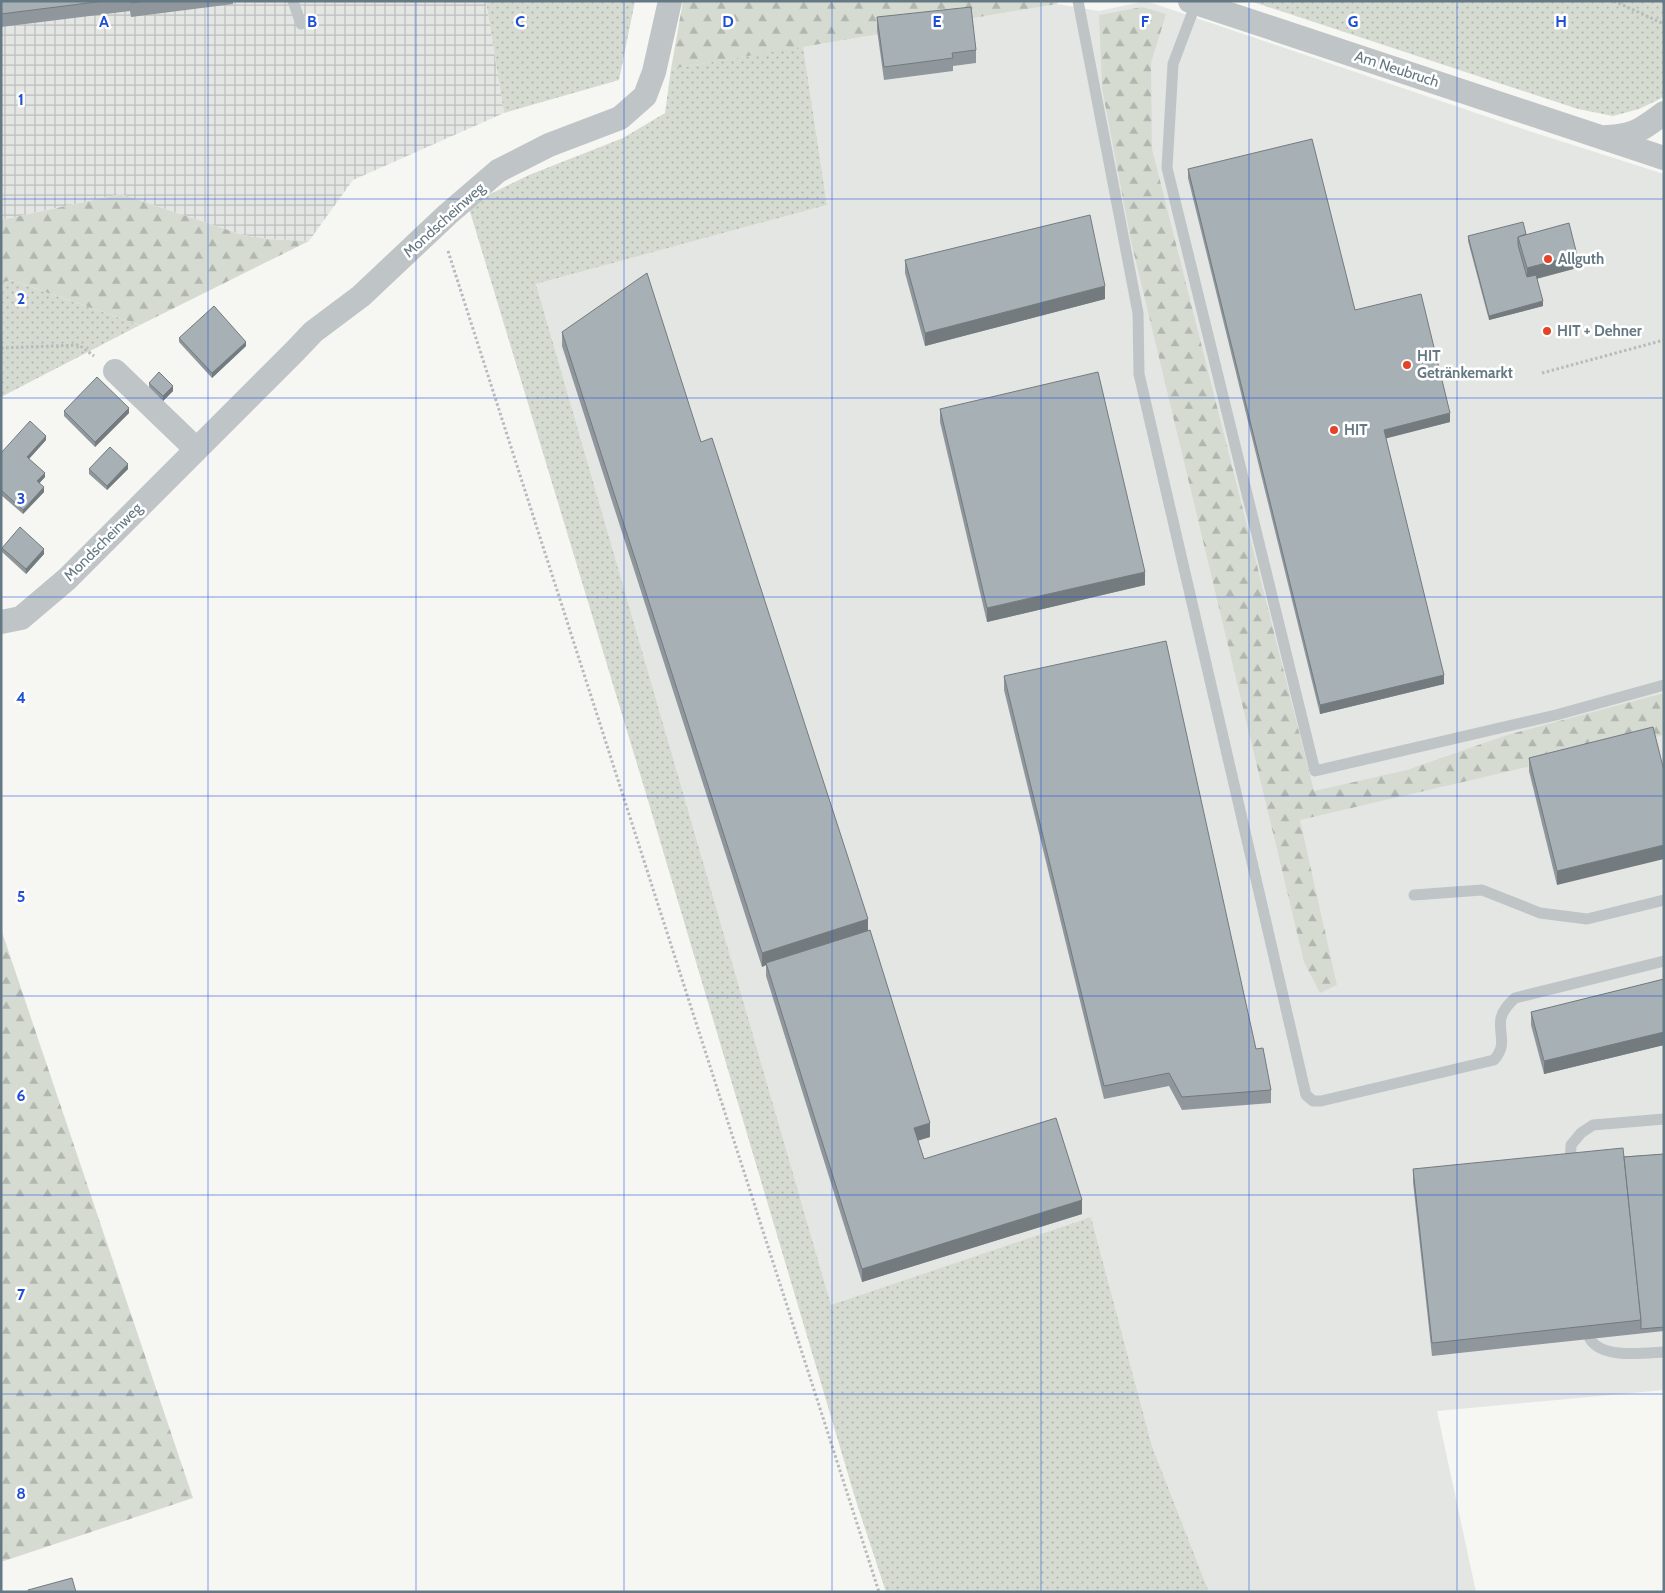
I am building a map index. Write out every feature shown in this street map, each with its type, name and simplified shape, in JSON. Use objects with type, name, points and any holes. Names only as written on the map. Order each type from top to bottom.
[{"type":"street","name":"Mondscheinweg","points":[[1,622],[21,618],[67,579],[313,332],[361,296],[448,214],[498,172],[549,145],[620,118],[645,96],[654,72],[670,1]]},
{"type":"street","name":"Am Neubruch","points":[[1193,2],[1664,158]]},
{"type":"street","name":"Am Neubruch","points":[[1603,137],[1624,136],[1641,130],[1664,113]]},
{"type":"street","points":[[115,371],[196,449]]},
{"type":"lane","points":[[294,1],[301,24]]},
{"type":"lane","points":[[1078,1],[1138,313],[1139,374],[1306,1095],[1313,1101],[1321,1101],[1494,1060],[1500,1053],[1502,1045],[1501,1018],[1507,1005],[1516,998],[1664,962]]},
{"type":"lane","points":[[1193,2],[1173,64],[1167,168],[1315,770],[1556,715],[1664,684]]},
{"type":"lane","points":[[1414,895],[1482,890],[1540,913],[1587,920],[1664,900]]},
{"type":"lane","points":[[1570,1167],[1570,1145],[1581,1133],[1593,1125],[1664,1118]]},
{"type":"lane","points":[[1590,1339],[1592,1343],[1602,1349],[1613,1352],[1638,1354],[1664,1352]]},
{"type":"path","points":[[1614,1],[1664,24]]},
{"type":"path","points":[[448,214],[444,239],[879,1592]]},
{"type":"path","points":[[1542,373],[1664,340]]},
{"type":"path","points":[[1,348],[79,345],[115,371]]},
{"type":"shaded area","points":[[1,1],[486,1],[504,113],[353,180],[309,241],[267,239],[243,235],[121,194],[1,220]]},
{"type":"shaded area","points":[[1146,1],[1526,130],[1664,174],[1664,1390],[1437,1411],[1476,1592],[1209,1592],[1152,1446],[1091,1217],[831,1306],[536,284],[827,205],[803,46],[1057,4],[1099,11]]},
{"type":"green space","points":[[486,1],[635,1],[619,80],[504,113]]},
{"type":"green space","points":[[683,1],[1058,1],[1057,4],[671,69]]},
{"type":"green space","points":[[1250,1],[1664,1],[1664,97],[1639,109],[1613,116],[1578,109]]},
{"type":"green space","points":[[1142,7],[1166,14],[1151,63],[1152,149],[1314,791],[1407,770],[1507,735],[1664,693],[1664,735],[1300,820],[1337,985],[1320,993],[1304,962],[1131,241],[1102,88],[1099,15]]},
{"type":"green space","points":[[803,46],[827,205],[536,284],[831,1305],[1091,1217],[1152,1446],[1209,1592],[886,1592],[856,1501],[647,797],[468,205],[529,175],[623,138],[665,113],[671,69]]},
{"type":"green space","points":[[121,194],[243,235],[267,239],[309,241],[140,325],[11,280],[1,283],[1,220]]},
{"type":"green space","points":[[11,280],[140,325],[1,397],[1,283]]},
{"type":"green space","points":[[1,929],[193,1498],[1,1562]]},
{"type":"building","points":[[1,1],[104,1],[1,14]]},
{"type":"building","points":[[131,1],[147,1],[131,3]]},
{"type":"building","points":[[971,7],[976,50],[952,53],[953,58],[884,67],[877,17]]},
{"type":"building","name":"HIT","points":[[1312,139],[1355,310],[1421,294],[1450,413],[1384,430],[1444,675],[1320,705],[1188,169]]},
{"type":"building","points":[[1090,215],[1105,286],[925,333],[905,260]]},
{"type":"building","points":[[1523,222],[1526,234],[1518,237],[1518,245],[1527,277],[1536,275],[1543,301],[1489,316],[1468,236]]},
{"type":"building","points":[[1569,223],[1577,255],[1527,268],[1518,237]]},
{"type":"building","points":[[647,273],[701,442],[712,438],[868,919],[762,953],[562,332]]},
{"type":"building","points":[[214,306],[246,342],[212,373],[179,338]]},
{"type":"building","points":[[159,372],[173,386],[163,396],[149,383]]},
{"type":"building","points":[[1098,372],[1145,572],[987,608],[940,409]]},
{"type":"building","points":[[97,377],[129,408],[95,442],[64,411]]},
{"type":"building","points":[[30,421],[46,436],[27,457],[45,473],[37,481],[44,487],[23,510],[1,490],[1,453]]},
{"type":"building","points":[[110,447],[128,464],[107,486],[89,469]]},
{"type":"building","points":[[20,527],[44,549],[26,569],[2,548]]},
{"type":"building","points":[[1166,641],[1256,1049],[1263,1048],[1271,1090],[1182,1097],[1169,1073],[1104,1086],[1004,676]]},
{"type":"building","points":[[1653,727],[1664,771],[1664,845],[1557,871],[1529,758]]},
{"type":"building","points":[[870,930],[930,1123],[914,1128],[924,1159],[1056,1118],[1082,1200],[862,1269],[766,963]]},
{"type":"building","points":[[1664,979],[1664,1032],[1544,1061],[1531,1012]]},
{"type":"building","points":[[1623,1148],[1641,1320],[1432,1343],[1413,1169]]},
{"type":"building","points":[[1664,1154],[1664,1327],[1641,1329],[1624,1157]]},
{"type":"building","points":[[72,1578],[76,1592],[28,1592],[28,1590]]},
{"type":"place","name":"Allguth","points":[[1548,259]]},
{"type":"place","name":"HIT + Dehner","points":[[1547,331]]},
{"type":"place","name":"HIT Getränkemarkt","points":[[1407,365]]},
{"type":"place","name":"HIT","points":[[1334,430]]}]
